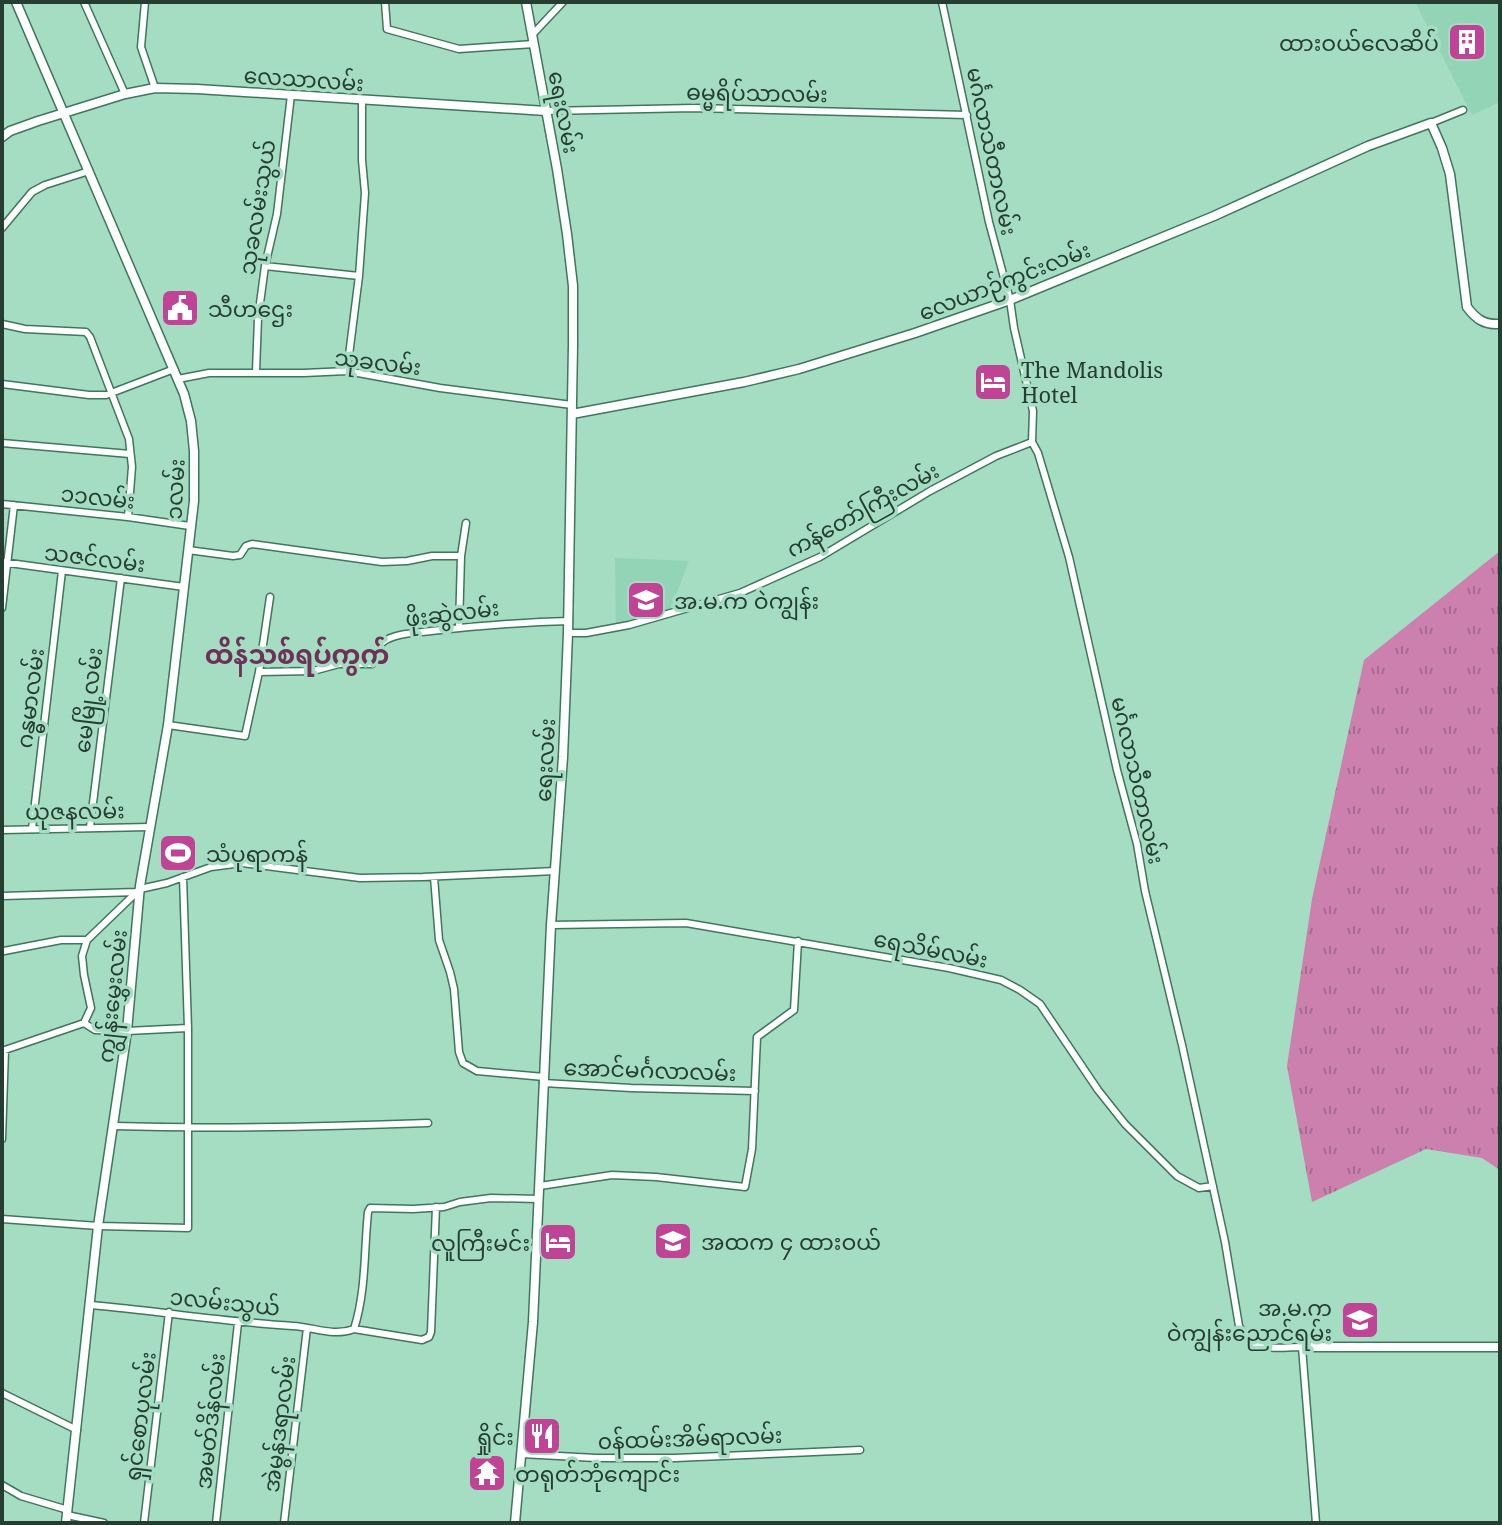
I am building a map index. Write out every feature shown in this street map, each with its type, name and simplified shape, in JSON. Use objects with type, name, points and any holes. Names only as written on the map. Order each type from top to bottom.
[{"type":"street","name":"၁လမ်း","points":[[16,2],[174,369],[191,421],[194,501],[168,725],[138,890]]},
{"type":"street","points":[[84,2],[125,94]]},
{"type":"street","points":[[145,2],[141,47],[155,88]]},
{"type":"street","points":[[385,2],[387,29],[459,49],[533,39],[563,2]]},
{"type":"street","name":"ရေးလမ်း","points":[[515,1523],[533,1322],[551,925],[563,757],[569,621],[573,286],[557,169],[526,2]]},
{"type":"street","name":"မင်္ဂလာသီတာလမ်း","points":[[942,2],[1033,411],[1032,442],[1069,557],[1117,770],[1137,844],[1213,1186],[1239,1326],[1251,1344],[1268,1348],[1302,1347]]},
{"type":"street","name":"လေသာလမ်း","points":[[2,137],[10,131],[64,112],[155,88],[546,111]]},
{"type":"street","name":"သုခလမ်းသွယ်","points":[[256,372],[258,318],[265,266],[277,214],[291,95]]},
{"type":"street","points":[[347,371],[365,193],[362,100]]},
{"type":"street","name":"ဓမ္မရိပ်သာလမ်း","points":[[546,111],[694,108],[967,115]]},
{"type":"street","name":"လေယာဉ်ကွင်းလမ်း","points":[[572,409],[744,382],[799,369],[915,333],[1010,300],[1214,216],[1368,146],[1463,110]]},
{"type":"street","points":[[1431,123],[1450,174],[1467,307],[1478,320],[1500,324]]},
{"type":"street","points":[[2,228],[32,192],[89,171]]},
{"type":"street","points":[[265,266],[359,276]]},
{"type":"street","points":[[2,324],[25,329],[86,332],[95,346],[129,439],[132,467],[128,517]]},
{"type":"street","points":[[2,384],[89,395],[112,393],[174,369]]},
{"type":"street","name":"သုခလမ်း","points":[[178,379],[209,373],[347,371],[572,409]]},
{"type":"street","name":"ကန်တော်ကြီးလမ်း","points":[[568,633],[629,625],[740,593],[820,557],[930,491],[996,456],[1032,442]]},
{"type":"street","points":[[2,443],[130,454]]},
{"type":"street","name":"၁၁လမ်း","points":[[2,504],[190,526]]},
{"type":"street","points":[[2,608],[14,505]]},
{"type":"street","points":[[459,628],[461,556],[466,523]]},
{"type":"street","points":[[188,550],[233,556],[240,555],[246,546],[252,544],[382,562],[461,556]]},
{"type":"street","name":"သဇင်လမ်း","points":[[5,563],[184,587]]},
{"type":"street","name":"ဂန္ဓမာလမ်း","points":[[32,829],[62,571]]},
{"type":"street","name":"မေမြို့လမ်း","points":[[90,827],[121,578]]},
{"type":"street","points":[[168,725],[245,736],[259,672],[270,597]]},
{"type":"street","name":"ဖိုးဆွဲလမ်း","points":[[259,672],[313,671],[339,664],[374,663],[379,646],[416,633],[519,622],[569,621]]},
{"type":"street","name":"ယုဇနလမ်း","points":[[2,830],[150,827]]},
{"type":"street","points":[[2,896],[138,890],[211,867],[242,863],[360,878],[555,871]]},
{"type":"street","points":[[2,1219],[188,1228],[188,1028],[183,877]]},
{"type":"street","name":"အောင်မင်္ဂလာလမ်း","points":[[434,877],[439,940],[454,989],[459,1052],[463,1063],[477,1071],[544,1080],[631,1088],[755,1091]]},
{"type":"street","points":[[2,1139],[4,1050],[84,1023],[91,1008],[82,956],[87,940],[138,890]]},
{"type":"street","name":"ကျွန်းမွှေးလမ်း","points":[[67,1516],[98,1226],[127,1031],[138,890]]},
{"type":"street","name":"ရေသိမ်လမ်း","points":[[551,925],[686,923],[1001,980],[1040,1004],[1125,1124],[1177,1176],[1199,1188],[1213,1186]]},
{"type":"street","points":[[4,951],[61,940],[87,940]]},
{"type":"street","points":[[540,1186],[612,1175],[745,1187],[752,1149],[757,1037],[794,1010],[798,941]]},
{"type":"street","points":[[84,1023],[95,1030],[188,1028]]},
{"type":"street","points":[[113,1126],[295,1128],[428,1123]]},
{"type":"street","points":[[354,1329],[361,1301],[365,1234],[370,1208],[413,1209],[491,1198],[539,1199]]},
{"type":"street","name":"၁လမ်းသွယ်","points":[[91,1305],[332,1333],[354,1329],[422,1340],[429,1337],[431,1332],[436,1207]]},
{"type":"street","name":"ရှင်စောပုလမ်း","points":[[144,1523],[169,1312]]},
{"type":"street","name":"အမတ်ဒိန်လမ်း","points":[[216,1523],[238,1323]]},
{"type":"street","name":"အဲမွန်ဒရာလမ်း","points":[[284,1523],[307,1328]]},
{"type":"street","points":[[1316,1523],[1302,1347],[1500,1347]]},
{"type":"street","points":[[2,1393],[77,1430]]},
{"type":"street","name":"၀န်ထမ်းအိမ်ရာလမ်း","points":[[521,1454],[675,1458],[860,1450]]},
{"type":"street","points":[[2,1485],[67,1516],[104,1523]]},
{"type":"shaded area","points":[[1415,2],[1500,2],[1500,102],[1472,115]]},
{"type":"shaded area","points":[[615,558],[689,561],[670,610],[616,625]]},
{"type":"green space","points":[[1500,551],[1500,1170],[1482,1158],[1426,1149],[1312,1202],[1287,1066],[1312,899],[1364,660]]},
{"type":"place","name":"ထားဝယ်လေဆိပ်","points":[[1467,42]]},
{"type":"place","name":"သီဟဌေး","points":[[180,308]]},
{"type":"place","name":"The Mandolis Hotel","points":[[993,382]]},
{"type":"place","name":"အ.မ.က ဝဲကျွန်း","points":[[646,600]]},
{"type":"place","name":"သံပုရာကန်","points":[[178,853]]},
{"type":"place","name":"အထက ၄ ထားဝယ်","points":[[673,1241]]},
{"type":"place","name":"လူကြီးမင်း","points":[[558,1242]]},
{"type":"place","name":"အ.မ.က ဝဲကျွန်းညောင်ရမ်း","points":[[1360,1320]]},
{"type":"place","name":"ရှိုင်း","points":[[542,1436]]},
{"type":"place","name":"တရုတ်ဘုံကျောင်း","points":[[487,1473]]},
{"type":"district","name":"ထိန်သစ်ရပ်ကွက်","points":[[297,654]]}]
